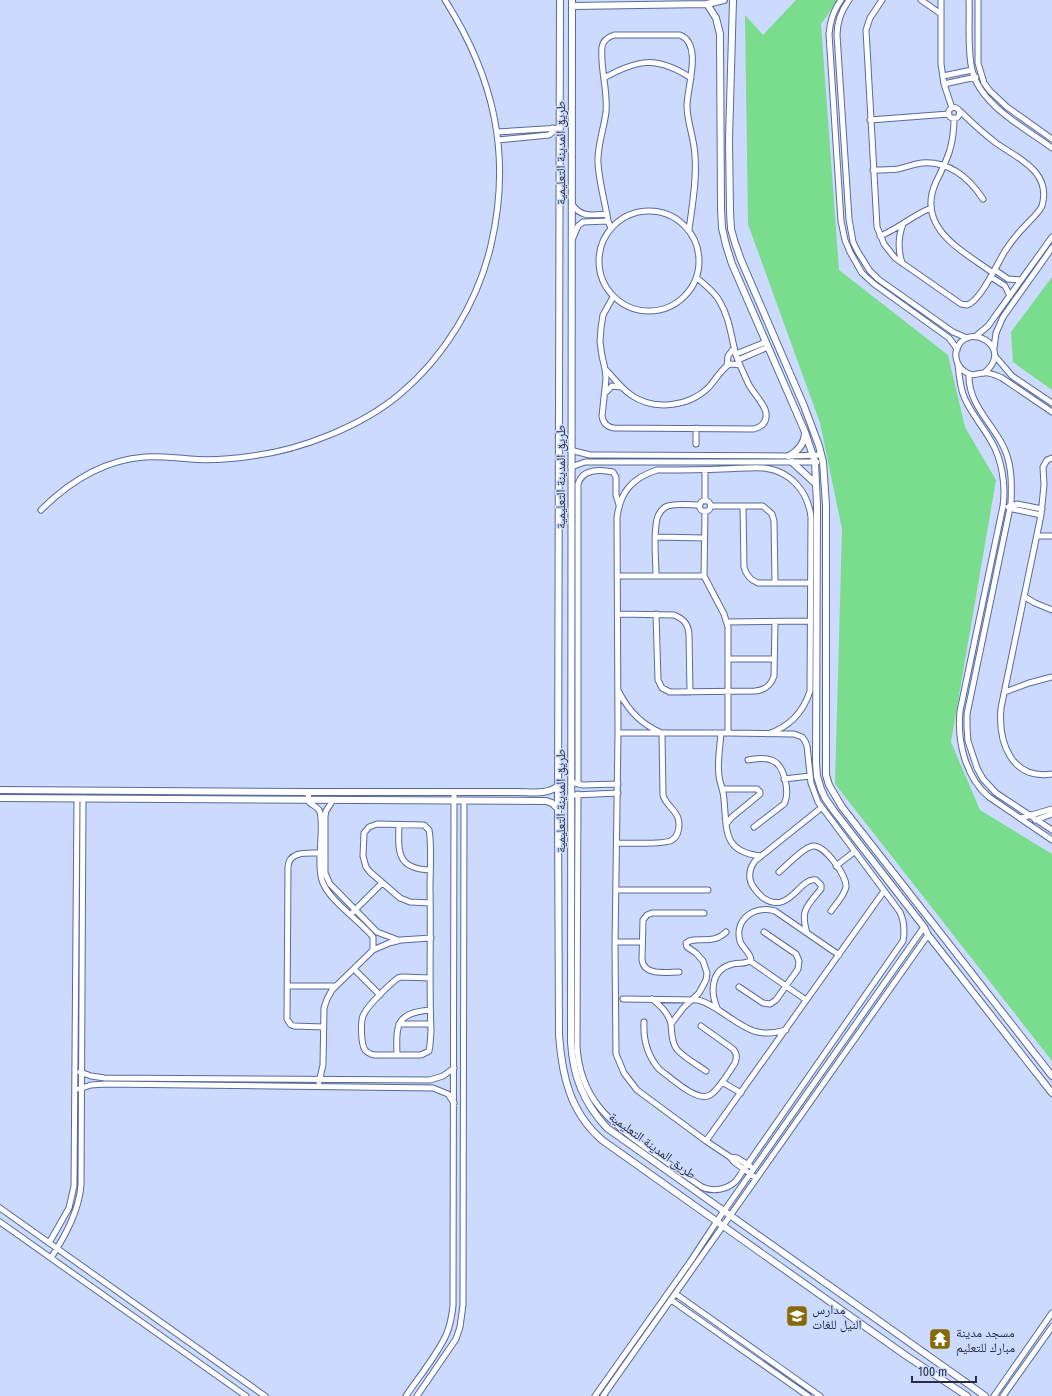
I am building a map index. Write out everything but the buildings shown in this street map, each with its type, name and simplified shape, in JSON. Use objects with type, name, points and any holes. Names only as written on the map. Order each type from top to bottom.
[{"type":"street","points":[[41,510],[58,493],[77,479],[98,468],[120,461],[144,457],[168,456],[191,460],[254,456],[285,450],[316,440],[345,428],[372,413],[398,395],[419,376],[438,355],[468,307],[490,252],[500,191],[498,132],[490,99],[480,70],[460,25],[445,0]]},
{"type":"street","name":"طريق المدينة التعليمية","points":[[560,0],[558,890],[560,1054],[566,1082],[577,1110],[592,1130],[602,1140],[722,1226],[967,1396]]},
{"type":"street","points":[[572,3],[707,4],[724,0]]},
{"type":"street","points":[[733,0],[729,139],[731,229],[741,260],[804,406],[823,462],[826,505],[826,775],[829,785],[842,807],[1052,1076]]},
{"type":"street","points":[[841,0],[831,18],[829,34],[841,221],[845,240],[862,273],[874,284],[949,338],[957,350]]},
{"type":"street","points":[[849,0],[840,14],[838,21],[838,35],[849,219],[853,242],[863,262],[878,279],[957,335],[967,338]]},
{"type":"street","points":[[882,0],[866,27],[876,217],[880,236],[889,252],[903,264],[965,306],[973,303],[1012,241],[1042,206],[1046,191],[1041,174],[1031,164],[997,144],[975,126],[960,110],[955,107],[952,108]]},
{"type":"street","points":[[921,0],[941,14]]},
{"type":"street","points":[[940,0],[941,58],[944,84],[952,108]]},
{"type":"street","points":[[969,0],[970,56],[972,70],[974,78],[984,96],[995,106],[1052,148]]},
{"type":"street","points":[[978,0],[978,63],[981,75],[996,99],[1052,139]]},
{"type":"street","name":"طريق المدينة التعليمية","points":[[572,3],[570,685],[572,1054],[576,1076],[586,1100],[607,1128],[985,1396]]},
{"type":"street","points":[[707,4],[716,18],[720,34],[721,199],[722,228],[726,245],[732,264],[806,432],[815,462],[817,628],[816,754],[817,776],[821,789],[824,798],[924,927],[928,935],[1052,1093]]},
{"type":"street","points":[[560,8],[566,7],[572,13]]},
{"type":"street","points":[[612,228],[608,221],[598,161],[606,111],[602,47],[604,42],[614,34],[680,35],[685,36],[690,44],[692,68],[687,115],[696,158],[689,230]]},
{"type":"street","points":[[604,78],[627,66],[649,62],[671,67],[690,78]]},
{"type":"street","points":[[943,76],[972,70]]},
{"type":"street","points":[[944,84],[974,78],[981,75]]},
{"type":"street","points":[[949,114],[949,110],[952,108]]},
{"type":"street","points":[[960,110],[958,116],[954,118],[952,145],[945,166],[933,190],[932,208],[936,224],[944,237],[993,273],[1005,286],[1010,296]]},
{"type":"street","points":[[870,120],[949,114],[950,117],[954,118]]},
{"type":"street","points":[[498,140],[549,135],[552,133],[552,128]]},
{"type":"street","points":[[498,132],[560,128]]},
{"type":"street","points":[[873,170],[892,169],[923,163],[945,166],[967,179],[976,188],[983,199]]},
{"type":"street","points":[[571,202],[577,211],[583,214],[607,214]]},
{"type":"street","points":[[880,236],[932,208]]},
{"type":"street","points":[[639,212],[662,212],[673,216],[689,230],[695,240],[700,259],[697,278],[691,290],[683,299],[672,306],[648,312],[635,310],[623,305],[613,297],[602,280],[598,259],[604,239],[618,222],[639,212]]},
{"type":"street","points":[[583,214],[583,222]]},
{"type":"street","points":[[571,242],[578,226],[583,222],[608,221]]},
{"type":"street","points":[[903,224],[899,241],[903,264]]},
{"type":"street","points":[[1052,237],[988,326],[976,336],[967,338],[959,345],[956,359],[965,400],[992,443],[998,460],[1004,486],[1003,506],[960,710],[962,743],[970,770],[977,785],[989,797],[1052,840]]},
{"type":"street","points":[[958,364],[965,372],[969,374],[978,375],[984,373],[990,368],[995,356],[994,349],[996,333],[1003,317],[1052,248]]},
{"type":"street","points":[[993,273],[1008,279],[1021,280]]},
{"type":"street","points":[[613,297],[603,315],[600,342],[605,369],[605,392],[602,416],[604,423],[610,428],[758,428],[765,422],[765,408],[749,386],[740,366],[724,309],[714,292],[697,278]]},
{"type":"street","points":[[559,318],[571,318]]},
{"type":"street","points":[[976,336],[987,340],[994,349]]},
{"type":"street","points":[[736,354],[767,344]]},
{"type":"street","points":[[738,360],[767,344]]},
{"type":"street","points":[[728,366],[728,356],[734,348]]},
{"type":"street","points":[[995,356],[1012,376],[1052,403]]},
{"type":"street","points":[[605,369],[632,396],[644,402],[658,405],[671,405],[696,397],[707,389],[728,366],[732,364],[740,366]]},
{"type":"street","points":[[984,373],[995,375],[1009,382],[1052,412]]},
{"type":"street","points":[[969,374],[969,385],[974,401],[1002,443],[1007,456],[1012,485],[1010,508],[967,714],[970,747],[977,768],[983,779],[996,793],[1052,830]]},
{"type":"street","points":[[605,392],[612,386],[622,387]]},
{"type":"street","points":[[696,428],[696,444]]},
{"type":"street","points":[[790,459],[799,449],[805,438],[806,432]]},
{"type":"street","points":[[570,450],[602,455],[790,459],[823,462]]},
{"type":"street","points":[[571,466],[585,462],[790,459],[821,455]]},
{"type":"street","points":[[1052,458],[1047,460],[1042,467],[1044,485],[1042,515],[1001,715],[1001,729],[1004,743],[1016,764],[1028,772],[1040,775],[1052,774]]},
{"type":"street","points":[[790,459],[816,484]]},
{"type":"street","points":[[756,1178],[734,1162],[730,1157],[637,1090],[630,1082],[619,1064],[616,1054],[615,942],[618,793],[617,518],[619,505],[626,491],[632,484],[648,473],[657,470],[764,468],[782,473],[797,484],[807,499],[811,517],[810,692],[798,714],[791,722],[768,734]]},
{"type":"street","points":[[705,470],[705,500]]},
{"type":"street","points":[[578,784],[578,484],[581,477],[585,473],[591,471],[613,472],[616,477],[616,494],[619,505]]},
{"type":"street","points":[[700,505],[701,502],[705,500]]},
{"type":"street","points":[[705,500],[709,502],[710,506]]},
{"type":"street","points":[[1010,508],[1017,504],[1042,509]]},
{"type":"street","points":[[656,576],[657,520],[661,511],[669,505],[700,505]]},
{"type":"street","points":[[700,505],[702,510],[705,512],[704,576],[727,622],[729,659],[728,733]]},
{"type":"street","points":[[710,506],[763,506],[770,511],[774,517],[775,583]]},
{"type":"street","points":[[705,512],[709,510],[710,506]]},
{"type":"street","points":[[743,506],[745,572],[747,576],[758,583],[810,583]]},
{"type":"street","points":[[1003,506],[1042,515]]},
{"type":"street","points":[[1037,536],[1052,536]]},
{"type":"street","points":[[656,537],[704,538]]},
{"type":"street","points":[[617,576],[704,576]]},
{"type":"street","points":[[1025,597],[1052,610]]},
{"type":"street","points":[[618,614],[674,615],[680,617],[685,622],[688,627],[690,692]]},
{"type":"street","points":[[656,614],[658,680],[662,688],[670,692],[755,691],[768,687],[774,676],[775,622]]},
{"type":"street","points":[[727,622],[810,621]]},
{"type":"street","points":[[817,628],[826,628]]},
{"type":"street","points":[[729,659],[774,659]]},
{"type":"street","points":[[1005,692],[1029,683],[1052,677]]},
{"type":"street","points":[[558,685],[570,685]]},
{"type":"street","points":[[618,690],[628,708],[635,716],[651,728],[662,733]]},
{"type":"street","points":[[578,794],[577,1046],[580,1067],[586,1086],[600,1109],[615,1125],[702,1187],[710,1190],[716,1190],[728,1186],[736,1181],[744,1170],[903,941],[904,931],[902,918],[900,912],[821,808],[813,790],[807,746],[804,739],[797,735],[768,734],[618,733]]},
{"type":"street","points":[[617,843],[668,842],[674,839],[678,833],[678,817],[665,802],[663,795],[662,733]]},
{"type":"street","points":[[720,733],[718,773],[724,798],[727,836],[736,847],[746,854],[761,856]]},
{"type":"street","points":[[748,760],[766,759],[774,762],[781,768],[787,792],[786,801],[784,804],[754,827]]},
{"type":"street","points":[[784,779],[810,776]]},
{"type":"street","points":[[571,778],[578,784],[618,784]]},
{"type":"street","points":[[0,790],[544,792],[550,791],[558,786]]},
{"type":"street","points":[[722,789],[757,789],[760,792],[760,794],[734,815],[726,824]]},
{"type":"street","points":[[125,791],[126,799]]},
{"type":"street","points":[[308,792],[308,800],[319,810],[321,816],[322,881],[330,893],[373,936],[373,950]]},
{"type":"street","points":[[406,1396],[447,1334],[453,1306],[454,792]]},
{"type":"street","points":[[571,797],[578,794],[618,793]]},
{"type":"street","points":[[0,798],[548,801],[554,804],[558,809]]},
{"type":"street","points":[[49,1243],[67,1214],[74,1192],[74,1090],[80,798]]},
{"type":"street","points":[[51,1258],[76,1210],[81,1191],[82,1073],[80,798]]},
{"type":"street","points":[[333,800],[326,811],[322,853],[325,873],[330,884],[377,932],[401,940]]},
{"type":"street","points":[[417,1396],[456,1339],[460,1327],[463,1305],[464,801]]},
{"type":"street","points":[[807,933],[804,923],[804,916],[808,906],[821,889],[821,885],[816,880],[811,880],[784,901],[773,902],[757,892],[750,879],[751,867],[755,861],[821,808]]},
{"type":"street","points":[[1021,818],[1052,808]]},
{"type":"street","points":[[1026,822],[1052,814]]},
{"type":"street","points":[[430,903],[405,900],[395,895],[370,872],[364,862],[363,856],[364,833],[366,830],[373,825],[424,825],[429,830],[430,870],[430,903],[430,938],[430,978],[430,1048],[426,1053],[421,1055],[372,1055],[366,1051],[363,1044],[362,1016],[366,1009],[398,978],[430,978]]},
{"type":"street","points":[[399,825],[398,847],[401,857],[412,867],[420,870],[430,870]]},
{"type":"street","points":[[779,872],[806,849],[815,846],[823,849],[844,877],[846,885],[844,893],[831,911]]},
{"type":"street","points":[[836,866],[854,852]]},
{"type":"street","points":[[322,853],[296,855],[291,857],[288,862],[287,1019],[288,1022],[294,1026],[323,1027]]},
{"type":"street","points":[[351,915],[382,883]]},
{"type":"street","points":[[558,890],[571,889]]},
{"type":"street","points":[[616,890],[708,890]]},
{"type":"street","points":[[706,1141],[884,891]]},
{"type":"street","points":[[772,910],[773,902]]},
{"type":"street","points":[[750,961],[750,956],[742,947],[739,930],[745,917],[753,912],[762,910],[772,910],[839,955]]},
{"type":"street","points":[[678,972],[651,971],[646,969],[642,962],[643,922],[645,917],[655,912],[704,913]]},
{"type":"street","points":[[595,1396],[930,919]]},
{"type":"street","points":[[671,1024],[678,1013],[693,1000],[703,987],[706,980],[705,965],[696,953],[687,947],[686,943],[690,940],[714,940],[726,932]]},
{"type":"street","points":[[739,987],[763,1003],[768,1004],[774,1002],[798,969],[799,958],[796,954],[764,932]]},
{"type":"street","points":[[603,1396],[928,935]]},
{"type":"street","points":[[319,1086],[323,1066],[323,1013],[329,994],[335,986],[373,950],[389,943],[401,940],[430,938]]},
{"type":"street","points":[[615,942],[642,942]]},
{"type":"street","points":[[718,1010],[713,992],[714,981],[718,974],[730,965],[750,961],[806,1000]]},
{"type":"street","points":[[354,969],[380,995]]},
{"type":"street","points":[[287,986],[335,986]]},
{"type":"street","points":[[623,998],[693,1000],[708,1003],[747,1030],[769,1033],[786,1030]]},
{"type":"street","points":[[652,999],[664,1010],[671,1024],[672,1037],[678,1051],[706,1071]]},
{"type":"street","points":[[397,1055],[396,1033],[399,1024],[411,1013],[430,1010]]},
{"type":"street","points":[[644,1022],[646,1048],[659,1069],[693,1094],[701,1097],[710,1095],[722,1082],[736,1061],[736,1053],[731,1047],[701,1026]]},
{"type":"street","points":[[399,1024],[430,1024]]},
{"type":"street","points":[[323,1066],[328,1080],[327,1087]]},
{"type":"street","points":[[75,1071],[105,1078],[430,1080],[443,1076],[454,1068]]},
{"type":"street","points":[[722,1082],[741,1093]]},
{"type":"street","points":[[74,1090],[91,1085],[105,1084],[433,1088],[448,1094],[454,1102]]},
{"type":"street","points":[[730,1157],[737,1158],[748,1164],[759,1173]]},
{"type":"street","points":[[453,1176],[464,1175]]},
{"type":"street","points":[[0,1208],[265,1396]]},
{"type":"street","points":[[0,1222],[246,1396]]},
{"type":"street","points":[[831,1301],[838,1291]]},
{"type":"street","points":[[676,1294],[820,1396]]},
{"type":"street","points":[[671,1300],[808,1396]]},
{"type":"street","points":[[994,1396],[1052,1313]]},
{"type":"street","points":[[1003,1396],[1052,1327]]},
{"type":"street","points":[[905,1354],[912,1344]]},
{"type":"green space","points":[[796,0],[838,0],[821,24],[839,270],[948,355],[965,427],[996,480],[951,742],[980,810],[1052,854],[1052,1061],[835,784],[842,529],[820,423],[748,224],[745,15],[763,35]]},
{"type":"green space","points":[[1052,277],[1052,390],[1013,362],[1011,332]]},
{"type":"place","name":"مدارس النيل للغات","points":[[797,1316]]},
{"type":"place","name":"مسجد مدينة مبارك للتعليم","points":[[940,1339]]}]
